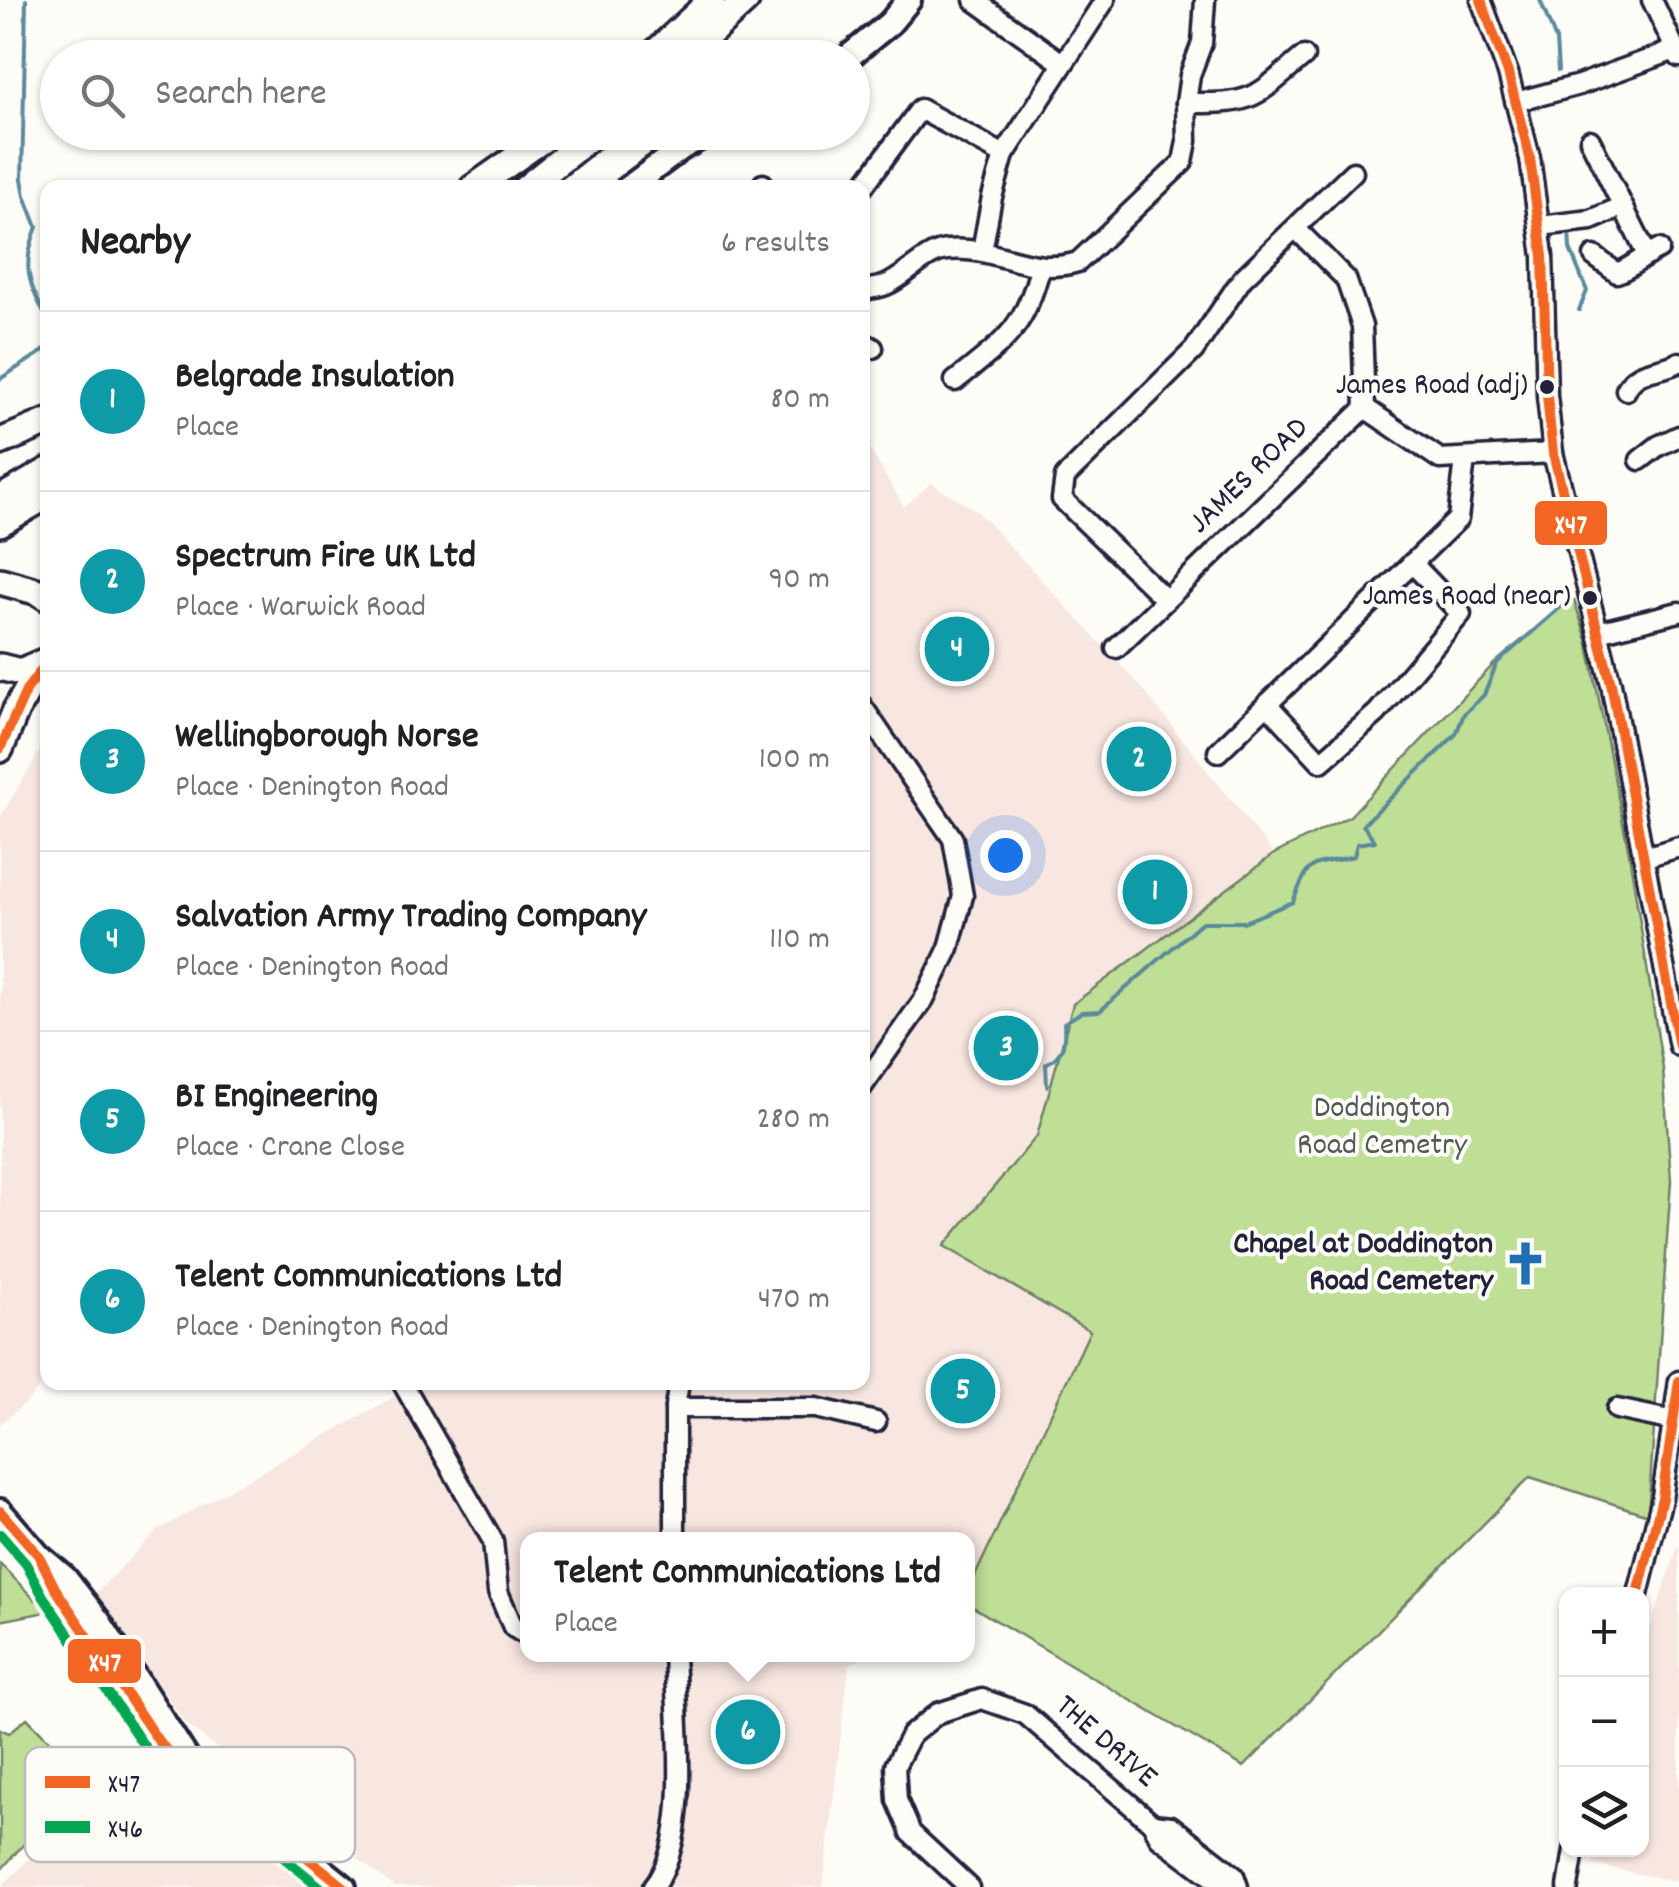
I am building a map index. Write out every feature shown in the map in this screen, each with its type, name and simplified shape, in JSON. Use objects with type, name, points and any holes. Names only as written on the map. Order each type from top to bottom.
[{"type":"highway","points":[[669,40],[712,0]]},
{"type":"highway","points":[[703,40],[746,0]]},
{"type":"highway","points":[[484,180],[527,150]]},
{"type":"highway","points":[[507,180],[558,150]]},
{"type":"highway","points":[[534,180],[566,150]]},
{"type":"highway","points":[[540,180],[568,150]]},
{"type":"highway","points":[[0,442],[40,425]]},
{"type":"highway","points":[[0,499],[40,476]]},
{"type":"highway","points":[[0,523],[40,500]]},
{"type":"highway","points":[[4,586],[26,587],[40,594]]},
{"type":"highway","points":[[0,667],[20,672],[40,664]]},
{"type":"highway","points":[[0,748],[27,688],[40,670]]},
{"type":"main road","points":[[869,40],[910,0]]},
{"type":"main road","points":[[638,180],[678,150]]},
{"type":"main road","points":[[0,1511],[65,1578],[98,1620],[180,1747]]},
{"type":"main road","points":[[313,1862],[344,1887]]},
{"type":"street","points":[[974,0],[1062,63]]},
{"type":"street","points":[[982,251],[1004,156],[1105,0]]},
{"type":"street","points":[[870,289],[886,286],[942,250],[982,251],[1040,268],[1078,262],[1182,162],[1187,141],[1186,104],[1190,75],[1202,43],[1204,0]]},
{"type":"street","points":[[1481,0],[1516,102],[1530,158],[1546,300],[1552,452],[1598,632],[1679,1046]]},
{"type":"street","points":[[1516,102],[1677,54],[1652,0]]},
{"type":"street","points":[[1186,104],[1239,103],[1252,98],[1304,56]]},
{"type":"street","points":[[868,180],[920,109],[1004,156]]},
{"type":"street","points":[[1590,140],[1622,207],[1653,252],[1635,260],[1629,270],[1617,273],[1594,256]]},
{"type":"street","points":[[1165,600],[1062,499],[1065,477],[1194,350],[1242,278],[1353,172]]},
{"type":"street","points":[[1540,226],[1590,220],[1622,207]]},
{"type":"street","points":[[1296,229],[1346,279],[1362,326],[1366,408],[1440,459],[1552,452]]},
{"type":"street","points":[[955,381],[1002,343],[1024,318],[1040,268]]},
{"type":"street","points":[[1626,390],[1631,380],[1645,372],[1679,362]]},
{"type":"street","name":"JAMES ROAD","points":[[1116,648],[1366,408]]},
{"type":"street","points":[[1640,460],[1679,436]]},
{"type":"street","points":[[1218,752],[1458,519],[1465,459]]},
{"type":"street","points":[[1267,704],[1322,762],[1377,713],[1461,614],[1412,563]]},
{"type":"street","points":[[1598,632],[1679,612]]},
{"type":"street","points":[[870,718],[953,839],[962,896],[950,948],[924,1000],[870,1077]]},
{"type":"street","points":[[1644,857],[1679,847]]},
{"type":"street","points":[[1640,1587],[1662,1498],[1679,1381]]},
{"type":"street","points":[[407,1390],[494,1541],[498,1592],[514,1627],[520,1631]]},
{"type":"street","points":[[674,1532],[678,1390]]},
{"type":"street","points":[[675,1408],[816,1408],[876,1422]]},
{"type":"street","points":[[1617,1409],[1674,1421]]},
{"type":"street","points":[[653,1887],[661,1876],[679,1816],[674,1662]]},
{"type":"street","name":"THE DRIVE","points":[[969,1887],[911,1833],[897,1800],[895,1766],[912,1735],[938,1713],[982,1699],[1025,1714],[1153,1824],[1159,1837],[1225,1887]]},
{"type":"street","name":"THE DRIVE","points":[[1153,1824],[1171,1826],[1234,1874],[1238,1887]]},
{"type":"street","points":[[1568,1887],[1573,1857]]},
{"type":"shaded area","points":[[870,450],[904,507],[931,483],[978,512],[1140,686],[1274,854],[1073,1003],[1037,1136],[945,1246],[1090,1331],[975,1576],[975,1532],[520,1532],[520,1662],[854,1662],[849,1665],[823,1887],[394,1887],[355,1856],[355,1747],[215,1747],[186,1724],[95,1594],[158,1530],[394,1397],[400,1390],[870,1390]]},
{"type":"shaded area","points":[[40,751],[40,1387],[0,1424],[0,818]]},
{"type":"shaded area","points":[[1679,1544],[1679,1882],[1593,1865],[1595,1857],[1649,1857],[1649,1631]]},
{"type":"shaded area","points":[[26,1862],[278,1862],[307,1887],[1,1887]]},
{"type":"green space","name":"Doddington Road Cemetry","points":[[1570,599],[1574,600],[1587,639],[1629,853],[1663,1069],[1671,1181],[1648,1515],[1530,1477],[1244,1767],[975,1608],[975,1576],[1090,1331],[944,1246],[1037,1136],[1073,1004],[1274,854],[1350,816],[1494,664]]},
{"type":"green space","points":[[0,1564],[46,1611],[46,1612],[0,1621]]},
{"type":"green space","points":[[27,1718],[56,1747],[25,1747],[25,1843],[0,1871],[0,1729],[9,1733]]},
{"type":"waterway","points":[[26,0],[22,179],[37,227],[28,264],[40,303]]},
{"type":"waterway","points":[[1540,0],[1556,40],[1558,71]]},
{"type":"waterway","points":[[1569,229],[1570,249],[1587,291],[1579,310]]},
{"type":"waterway","points":[[0,379],[40,353]]},
{"type":"waterway","points":[[1047,1086],[1046,1064],[1062,1047],[1064,1023],[1082,1012],[1100,1011],[1202,922],[1244,922],[1293,902],[1304,876],[1314,866],[1354,856],[1357,844],[1375,841],[1363,825],[1456,734],[1464,714],[1484,695],[1497,663],[1570,599]]},
{"type":"transit line","name":"X47","points":[[1481,0],[1508,73],[1530,158],[1543,256],[1547,396],[1553,453],[1611,684],[1679,1046]]},
{"type":"transit line","name":"X47","points":[[0,749],[27,689],[40,672]]},
{"type":"transit line","name":"X47","points":[[1640,1587],[1662,1498],[1679,1381]]},
{"type":"transit line","name":"X47","points":[[0,1511],[39,1556],[55,1588],[164,1747]]},
{"type":"transit line","name":"X46","points":[[0,1534],[26,1564],[43,1596],[145,1747]]},
{"type":"transit line","name":"X46","points":[[289,1862],[320,1887]]},
{"type":"transit line","name":"X47","points":[[313,1862],[344,1887]]},
{"type":"place","name":"James Road (adj)","points":[[1547,387]]},
{"type":"place","name":"James Road (near)","points":[[1590,598]]},
{"type":"place","name":"Salvation Army Trading Company","points":[[957,649]]},
{"type":"place","name":"Spectrum Fire UK Ltd","points":[[1139,759]]},
{"type":"place","name":"Belgrade Insulation","points":[[1155,892]]},
{"type":"place","name":"Wellingborough Norse","points":[[1006,1048]]},
{"type":"place","name":"Chapel at Doddington Road Cemetery","points":[[1526,1264]]},
{"type":"place","name":"BI Engineering","points":[[963,1391]]},
{"type":"place","name":"Telent Communications Ltd","points":[[748,1732]]}]
